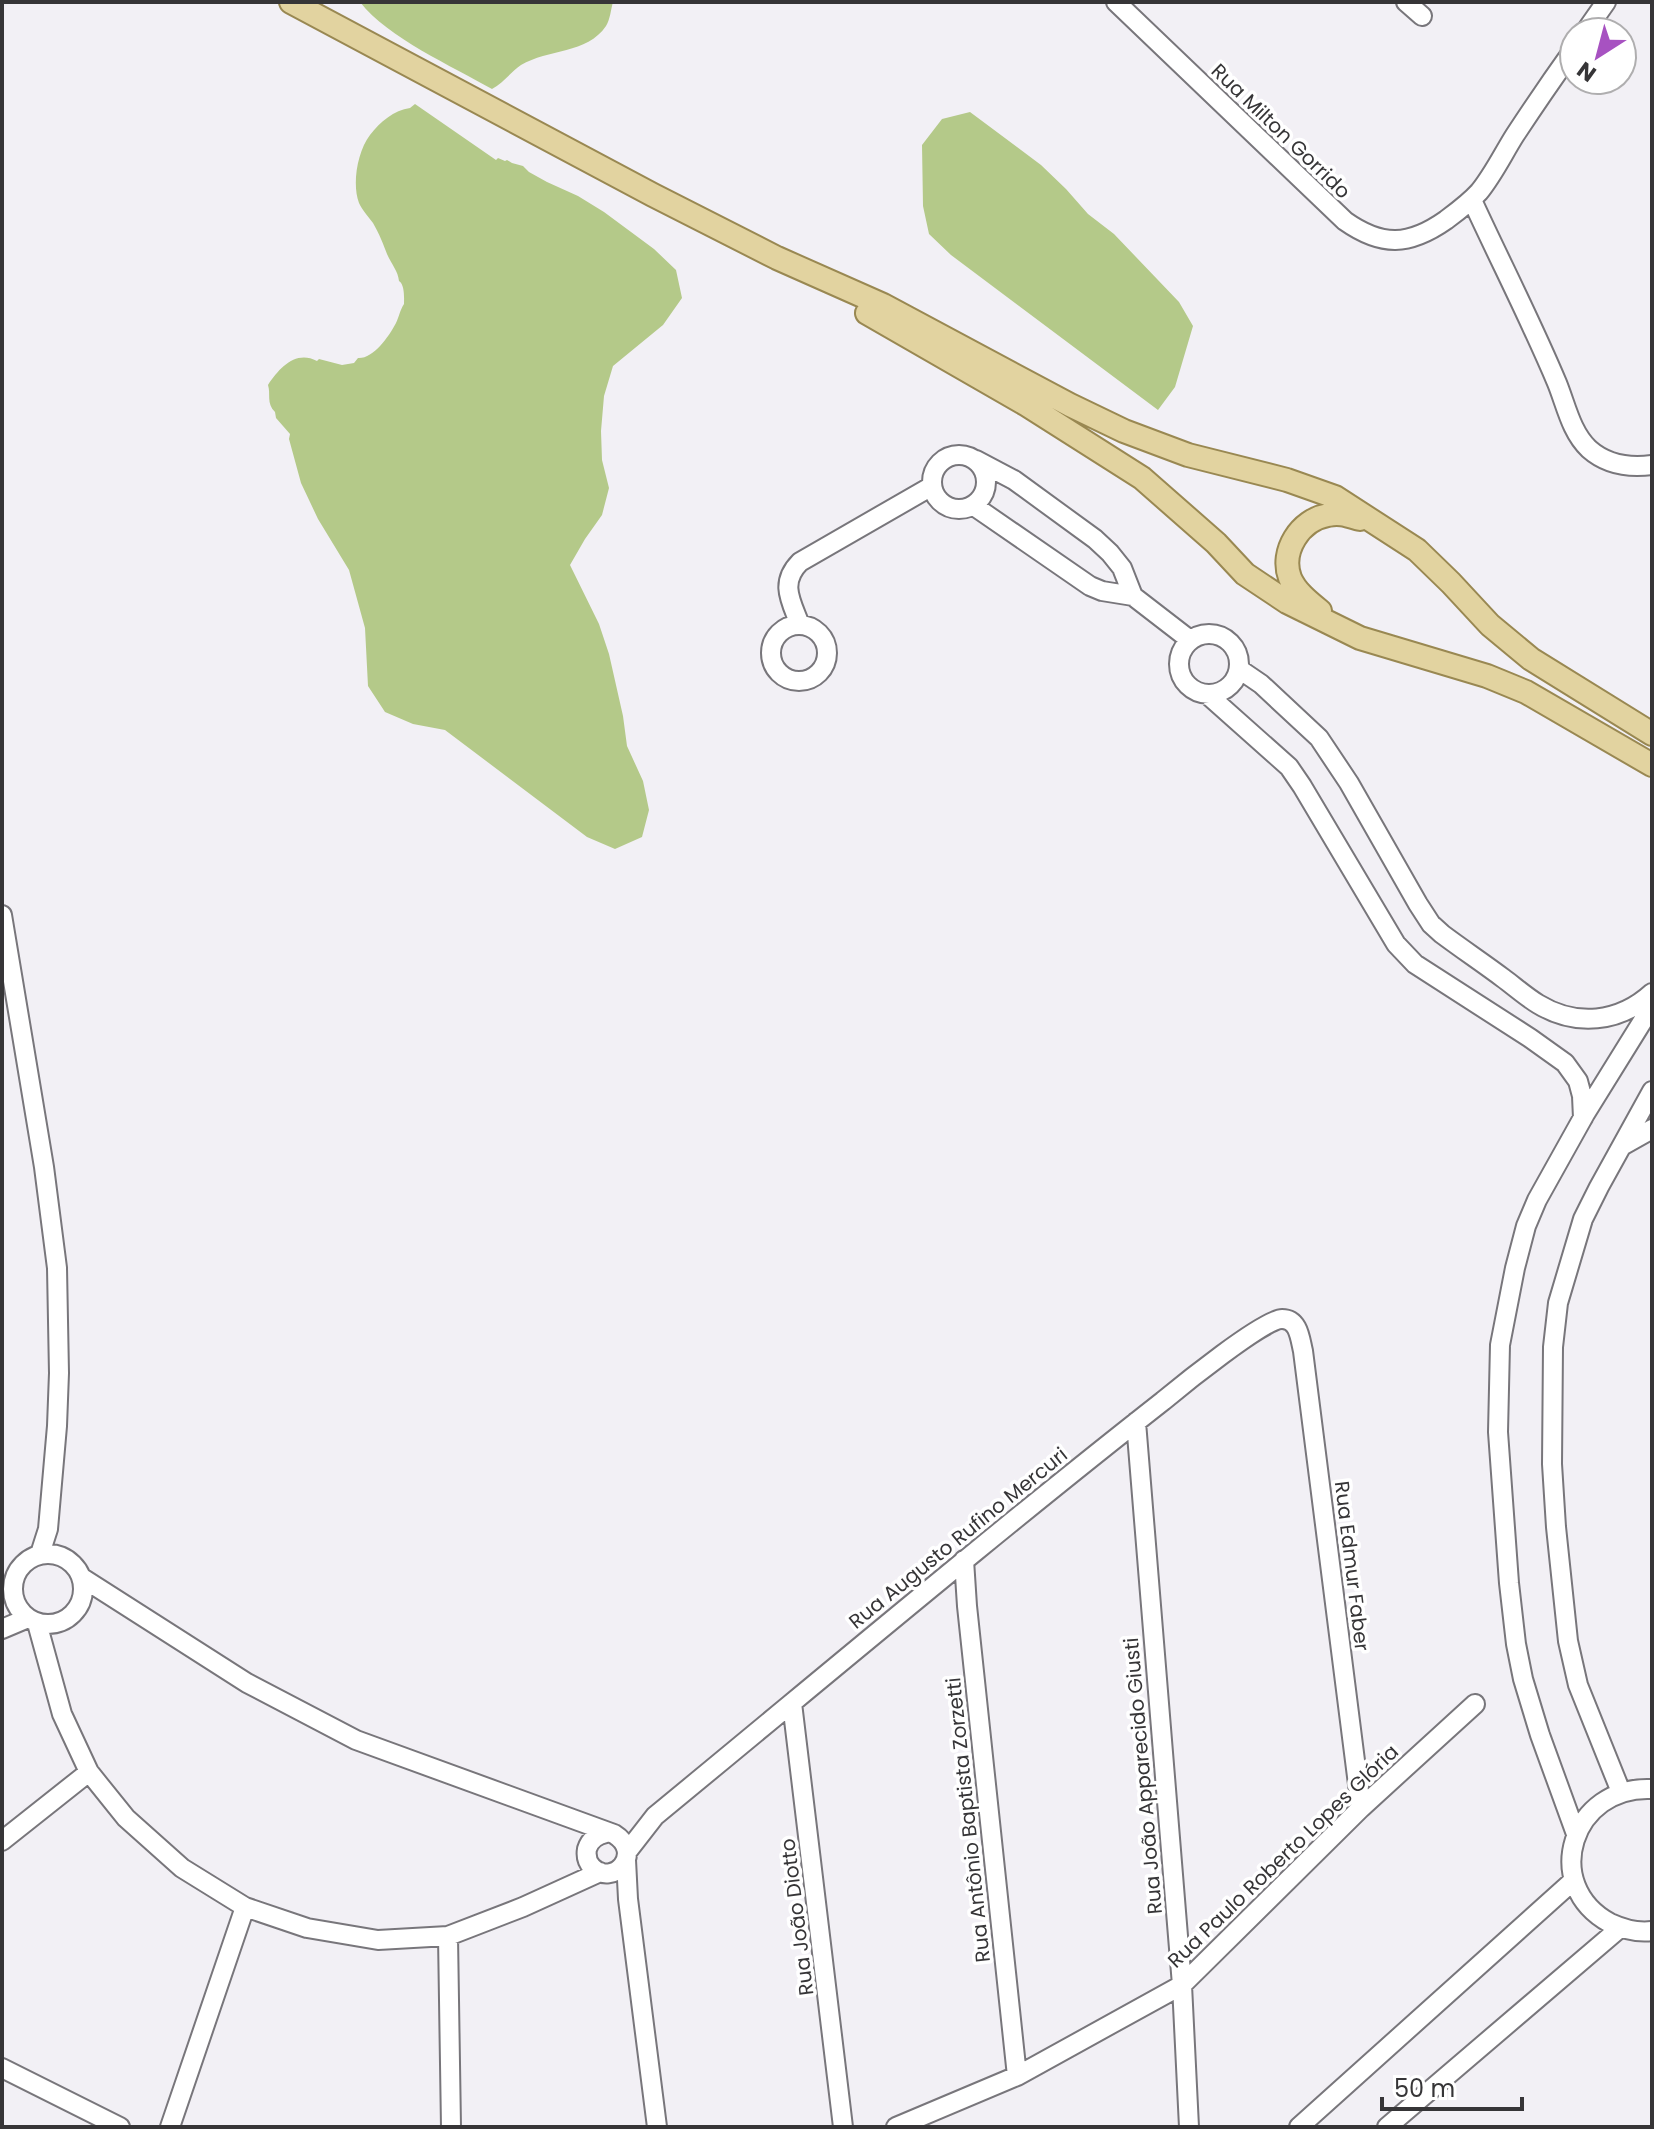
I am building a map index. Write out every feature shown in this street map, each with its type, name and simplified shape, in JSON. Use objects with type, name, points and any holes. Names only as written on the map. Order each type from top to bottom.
[{"type":"main road","points":[[291,2],[653,195],[777,258],[883,305],[1124,431],[1188,455],[1287,480],[1335,497],[1417,550],[1490,625],[1531,659],[1648,731]]},
{"type":"main road","points":[[777,258],[1027,405],[1142,478],[1216,543],[1245,574],[1287,602],[1360,638],[1487,676],[1526,692],[1652,765]]},
{"type":"main road","points":[[1360,638],[1323,614],[1302,595],[1291,581],[1288,555],[1299,531],[1328,514],[1342,514],[1380,526]]},
{"type":"street","name":"Rua Milton Gorrido","points":[[1116,2],[1331,209],[1359,231],[1385,240],[1400,242],[1413,238],[1437,226],[1472,200],[1558,73]]},
{"type":"street","points":[[1406,2],[1422,16]]},
{"type":"street","points":[[1472,200],[1579,436],[1592,451],[1611,462],[1637,467],[1652,465]]},
{"type":"street","points":[[976,460],[987,478],[982,499],[964,509],[953,509],[943,504],[932,486],[937,466],[955,455],[966,455],[976,460],[1014,480],[1095,539],[1122,568],[1133,596]]},
{"type":"street","points":[[800,625],[789,596],[791,571],[800,562],[932,486]]},
{"type":"street","points":[[974,506],[1090,586],[1133,596],[1190,640]]},
{"type":"street","points":[[1207,694],[1224,690],[1239,669],[1235,649],[1219,635],[1209,633],[1190,640],[1179,657],[1179,668],[1188,686],[1207,694],[1289,767],[1396,944],[1415,964],[1565,1063],[1578,1081],[1583,1118]]},
{"type":"street","points":[[1239,669],[1261,684],[1319,738],[1349,783],[1418,904],[1442,934],[1539,1005],[1572,1017],[1597,1019],[1620,1014],[1652,993]]},
{"type":"street","points":[[2,915],[44,1167],[57,1268],[59,1373],[46,1554]]},
{"type":"street","points":[[1576,1834],[1540,1735],[1516,1644],[1499,1447],[1500,1345],[1526,1226],[1558,1160],[1652,1006]]},
{"type":"street","points":[[1621,1792],[1578,1685],[1568,1641],[1553,1480],[1553,1347],[1558,1303],[1583,1219],[1652,1091]]},
{"type":"street","points":[[1620,1147],[1652,1129]]},
{"type":"street","name":"Rua Augusto Rufino Mercuri","points":[[627,1856],[655,1816],[964,1560],[1208,1365],[1269,1323],[1281,1319],[1291,1321],[1298,1330]]},
{"type":"street","name":"Rua Edmur Faber","points":[[1298,1330],[1361,1808]]},
{"type":"street","name":"Rua João Apparecido Giusti","points":[[1136,1422],[1182,1985],[1189,2127]]},
{"type":"street","points":[[2,1629],[38,1622],[69,1617],[82,1599],[81,1577],[75,1568],[67,1560],[46,1554],[26,1561],[18,1569],[7,1595],[20,1611],[38,1622],[62,1714],[89,1772],[126,1818],[182,1868],[245,1907],[307,1928],[378,1940],[448,1936],[523,1907],[570,1886],[598,1869],[616,1872],[627,1856]]},
{"type":"street","name":"Rua Antônio Baptista Zorzetti","points":[[964,1560],[1017,2076]]},
{"type":"street","points":[[81,1577],[247,1683],[356,1740],[568,1816],[604,1835],[621,1838],[627,1856],[628,1899],[657,2127]]},
{"type":"street","points":[[82,1599],[136,1612]]},
{"type":"street","name":"Rua João Diotto","points":[[792,1703],[843,2127]]},
{"type":"street","name":"Rua Paulo Roberto Lopes Glória","points":[[896,2127],[1017,2076],[1182,1985],[1361,1808],[1475,1704]]},
{"type":"street","points":[[2,1841],[89,1772]]},
{"type":"street","points":[[1652,1789],[1621,1792],[1602,1801],[1586,1816],[1576,1834],[1571,1857],[1574,1880],[1584,1901],[1600,1917],[1620,1928],[1652,1931]]},
{"type":"street","name":"Rua Augusto Rufino Mercuri","points":[[604,1835],[655,1816]]},
{"type":"street","points":[[604,1835],[586,1854],[628,1899]]},
{"type":"street","points":[[1299,2127],[1574,1880]]},
{"type":"street","points":[[170,2127],[245,1907]]},
{"type":"street","points":[[1387,2127],[1620,1928]]},
{"type":"street","points":[[448,1936],[451,2127]]},
{"type":"street","points":[[2,2068],[120,2127]]},
{"type":"green space","points":[[360,2],[613,2],[607,24],[598,35],[578,46],[521,65],[492,89],[387,28]]},
{"type":"green space","points":[[415,104],[496,160],[523,166],[604,212],[654,249],[676,270],[682,298],[663,325],[613,366],[604,396],[601,431],[602,460],[609,488],[602,515],[570,565],[599,624],[609,654],[627,746],[643,781],[649,810],[642,837],[615,849],[587,837],[445,730],[413,724],[385,712],[368,686],[365,628],[349,570],[318,519],[301,483],[290,434],[276,418],[270,402],[268,385],[289,362],[309,358],[342,365],[354,363],[380,346],[396,323],[404,304],[403,288],[375,227],[359,203],[356,178],[359,159],[370,135],[388,117]]},
{"type":"green space","points":[[970,112],[1041,165],[1088,214],[1114,234],[1179,302],[1193,326],[1175,387],[1158,410],[951,255],[929,234],[923,206],[922,145],[942,119]]}]
